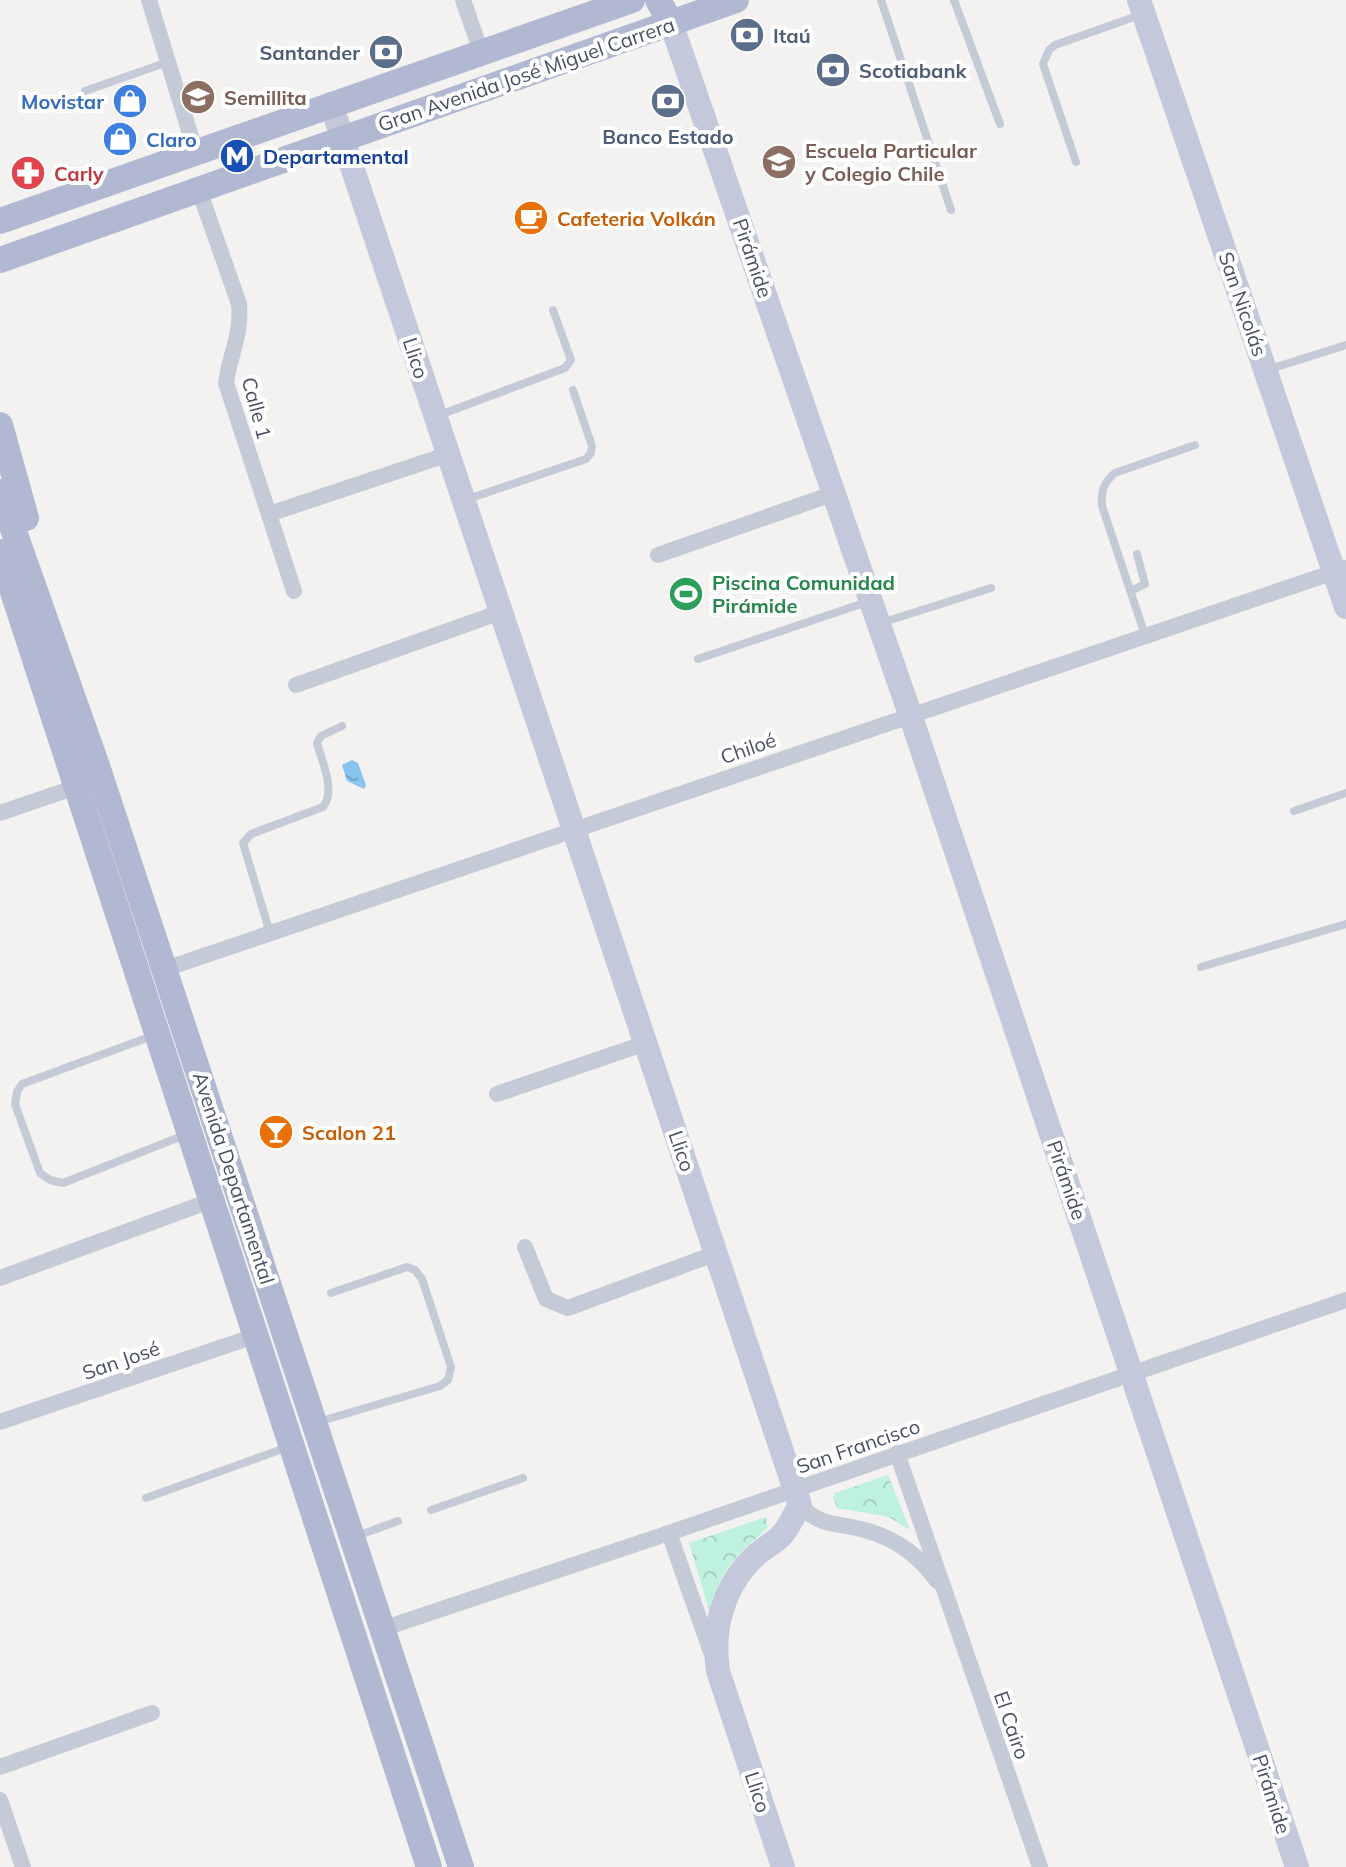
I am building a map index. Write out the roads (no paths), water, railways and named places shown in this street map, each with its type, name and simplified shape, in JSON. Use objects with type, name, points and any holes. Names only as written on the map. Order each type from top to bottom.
[{"type":"main road","name":"Gran Avenida José Miguel Carrera","points":[[0,221],[632,0]]},
{"type":"main road","name":"Gran Avenida José Miguel Carrera","points":[[0,260],[343,138],[664,11],[736,0]]},
{"type":"main road","points":[[0,425],[74,670],[96,763]]},
{"type":"main road","name":"Avenida Departamental","points":[[0,492],[96,763],[461,1867]]},
{"type":"main road","name":"Avenida Departamental","points":[[0,552],[292,1445],[423,1865]]},
{"type":"main road","points":[[0,599],[28,682],[67,758]]},
{"type":"street","points":[[149,0],[196,153]]},
{"type":"street","points":[[463,0],[481,52]]},
{"type":"street","name":"San Nicolás","points":[[1142,7],[1266,370],[1340,570],[1346,607]]},
{"type":"street","name":"Pirámide","points":[[664,11],[835,493],[1297,1867]]},
{"type":"street","name":"Llico","points":[[331,104],[798,1497],[781,1536],[750,1561],[728,1593],[717,1631],[718,1671]]},
{"type":"street","name":"Calle 1","points":[[199,190],[239,304],[241,324],[226,383],[294,591]]},
{"type":"street","points":[[269,514],[449,454]]},
{"type":"street","points":[[658,555],[835,493]]},
{"type":"street","name":"Chiloé","points":[[165,969],[1340,570]]},
{"type":"street","points":[[296,685],[501,612]]},
{"type":"street","points":[[0,813],[76,787]]},
{"type":"street","points":[[497,1094],[646,1043]]},
{"type":"street","points":[[0,1278],[210,1201]]},
{"type":"street","points":[[525,1247],[546,1299],[568,1308],[717,1253]]},
{"type":"street","name":"San Francisco","points":[[382,1629],[669,1533],[798,1497],[897,1453],[1346,1300]]},
{"type":"street","name":"San José","points":[[0,1422],[255,1336]]},
{"type":"street","name":"El Cairo","points":[[897,1453],[1040,1867]]},
{"type":"street","name":"El Cairo","points":[[798,1497],[811,1517],[826,1524],[869,1531],[904,1548],[924,1565],[946,1596]]},
{"type":"street","name":"Llico","points":[[669,1533],[783,1867]]},
{"type":"street","points":[[0,1767],[152,1713]]},
{"type":"street","points":[[0,1800],[23,1867]]},
{"type":"lane","points":[[881,0],[951,210]]},
{"type":"lane","points":[[954,0],[1000,124]]},
{"type":"lane","points":[[1076,162],[1043,64],[1045,56],[1055,45],[1142,7]]},
{"type":"lane","points":[[85,91],[168,62]]},
{"type":"lane","points":[[436,417],[565,368],[571,360],[553,310]]},
{"type":"lane","points":[[1266,370],[1346,345]]},
{"type":"lane","points":[[464,500],[586,459],[592,446],[573,390]]},
{"type":"lane","points":[[1145,635],[1102,506],[1101,492],[1106,481],[1115,473],[1195,445]]},
{"type":"lane","points":[[1131,591],[1145,584],[1137,554]]},
{"type":"lane","points":[[698,659],[875,612],[991,588]]},
{"type":"lane","points":[[270,933],[243,843],[251,834],[323,807],[329,800],[317,743],[321,736],[342,726]]},
{"type":"lane","points":[[1294,811],[1346,793]]},
{"type":"lane","points":[[1201,967],[1346,924]]},
{"type":"lane","points":[[157,1035],[22,1084],[15,1104],[40,1173],[50,1180],[63,1183],[188,1133]]},
{"type":"lane","points":[[315,1423],[440,1386],[448,1380],[451,1367],[422,1279],[415,1270],[407,1267],[331,1293]]},
{"type":"lane","points":[[146,1498],[292,1445]]},
{"type":"lane","points":[[431,1510],[523,1478]]},
{"type":"lane","points":[[352,1537],[398,1521]]},
{"type":"water","name":"Piscina Comunidad Pirámide","points":[[697,581],[702,597],[675,607],[670,591]]},
{"type":"water","points":[[352,760],[358,763],[366,785],[364,789],[347,781],[342,765]]},
{"type":"place","name":"Itaú","points":[[747,35]]},
{"type":"place","name":"Santander","points":[[386,52]]},
{"type":"place","name":"Scotiabank","points":[[833,70]]},
{"type":"place","name":"Semillita","points":[[198,97]]},
{"type":"place","name":"Movistar","points":[[130,101]]},
{"type":"place","name":"Banco Estado","points":[[668,101]]},
{"type":"place","name":"Claro","points":[[120,139]]},
{"type":"place","name":"Departamental","points":[[237,156]]},
{"type":"place","name":"Escuela Particular y Colegio Chile","points":[[779,162]]},
{"type":"place","name":"Carly","points":[[28,173]]},
{"type":"place","name":"Cafeteria Volkán","points":[[531,218]]},
{"type":"place","name":"Piscina Comunidad Pirámide","points":[[686,594]]},
{"type":"place","name":"Scalon 21","points":[[276,1132]]}]
